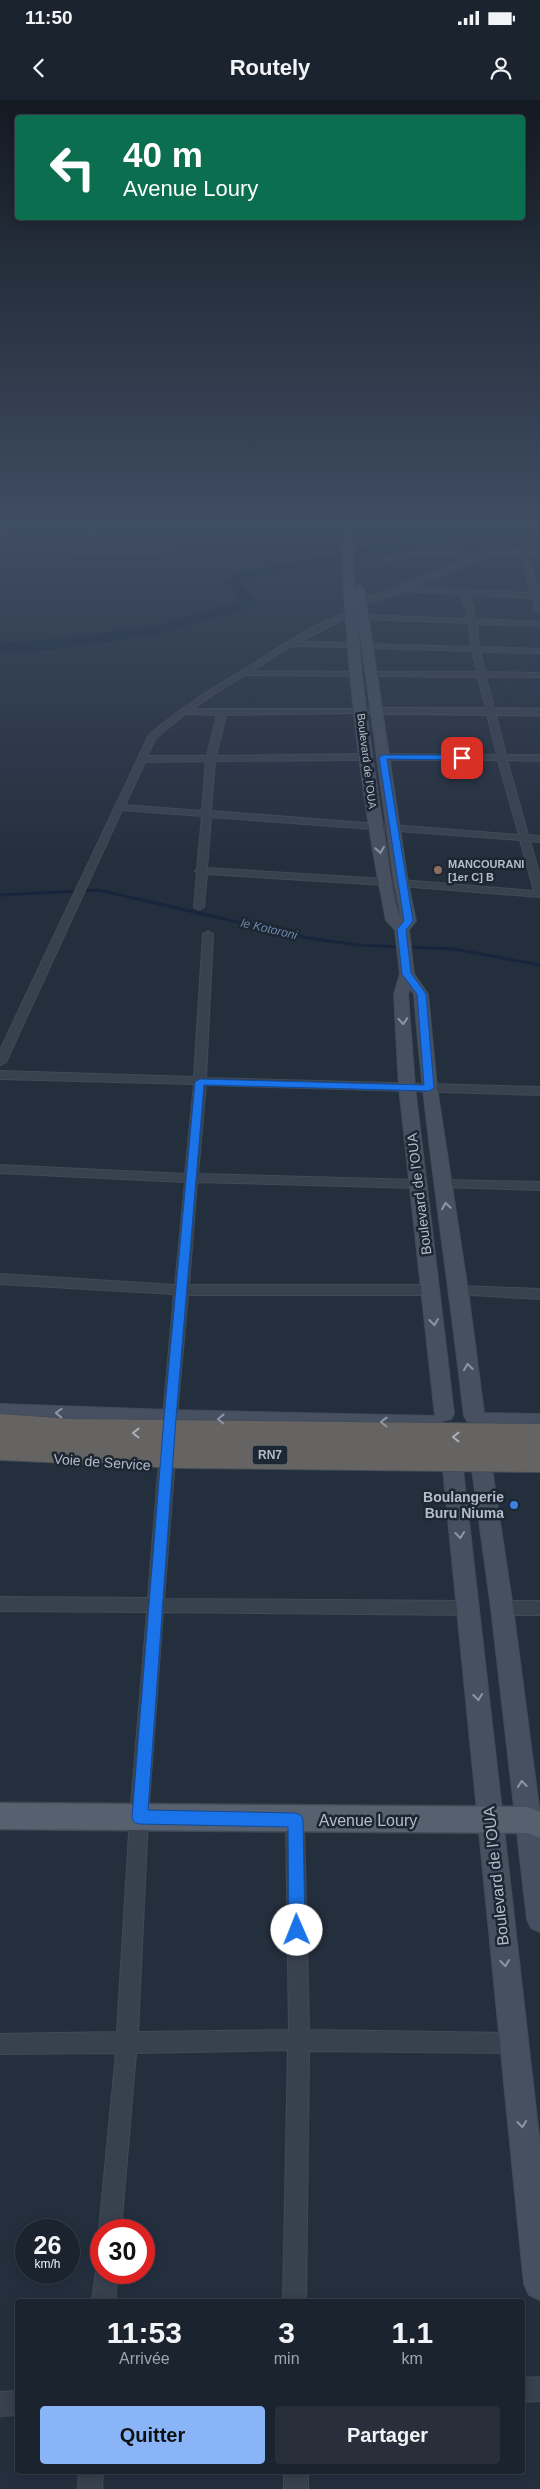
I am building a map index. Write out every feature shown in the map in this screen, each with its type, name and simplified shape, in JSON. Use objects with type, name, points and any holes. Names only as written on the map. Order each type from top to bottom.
[{"type":"highway","name":"RN7","points":[[0,1428],[70,1433],[540,1438]]},
{"type":"highway","name":"RN7","points":[[0,1446],[180,1454],[540,1458]]},
{"type":"main road","name":"Boulevard de l'OUA","points":[[353,636],[365,757],[385,882],[394,920],[402,934]]},
{"type":"main road","points":[[366,636],[401,883],[409,921],[402,934],[407,974],[421,994],[429,1088],[480,1418],[498,1432],[502,1447],[499,1456],[485,1468]]},
{"type":"main road","name":"Boulevard de l'OUA","points":[[407,974],[401,994],[407,1087],[430,1290],[438,1418]]},
{"type":"main road","points":[[0,1411],[170,1418],[480,1418],[540,1422]]},
{"type":"main road","points":[[438,1418],[425,1433],[424,1443],[427,1452],[434,1460],[449,1468],[470,1471],[485,1468],[540,1468]]},
{"type":"main road","name":"Voie de Service","points":[[0,1455],[167,1466],[449,1468]]},
{"type":"main road","name":"Boulevard de l'OUA","points":[[449,1468],[469,1608],[513,2043],[540,2284]]},
{"type":"main road","points":[[485,1468],[502,1608],[536,1819],[540,1919]]},
{"type":"main road","name":"Avenue Loury","points":[[0,1816],[295,1820],[490,1821],[536,1819]]},
{"type":"street","points":[[0,1062],[82,883],[152,737],[170,720],[302,636]]},
{"type":"street","points":[[401,883],[540,894],[502,758],[483,675],[475,649],[474,636]]},
{"type":"street","points":[[290,644],[353,645]]},
{"type":"street","points":[[367,646],[540,651]]},
{"type":"street","points":[[242,673],[357,674]]},
{"type":"street","points":[[370,674],[540,675]]},
{"type":"street","points":[[184,711],[222,714],[361,711],[540,712]]},
{"type":"street","points":[[199,907],[200,871],[211,759],[222,714]]},
{"type":"street","points":[[141,758],[365,757]]},
{"type":"street","points":[[383,757],[540,758]]},
{"type":"street","points":[[119,807],[540,839]]},
{"type":"street","points":[[200,871],[385,882]]},
{"type":"street","points":[[111,2219],[126,2041],[139,1817],[170,1418],[200,1082],[208,934]]},
{"type":"street","points":[[0,1075],[540,1091]]},
{"type":"street","points":[[0,1169],[190,1178],[418,1184]]},
{"type":"street","points":[[443,1184],[540,1186]]},
{"type":"street","points":[[0,1279],[181,1290],[430,1290]]},
{"type":"street","points":[[459,1291],[540,1294]]},
{"type":"street","points":[[0,1604],[469,1608]]},
{"type":"street","points":[[502,1608],[540,1608]]},
{"type":"street","points":[[295,1820],[299,2040],[295,2299]]},
{"type":"street","points":[[0,2044],[299,2040],[513,2043]]},
{"type":"street","points":[[104,2299],[105,2284]]},
{"type":"street","points":[[525,2390],[540,2389]]},
{"type":"street","points":[[0,2404],[15,2403]]},
{"type":"street","points":[[90,2489],[92,2474]]},
{"type":"street","points":[[296,2474],[296,2489]]},
{"type":"waterway","points":[[0,648],[58,644],[111,636]]},
{"type":"waterway","name":"le Kotoroni","points":[[0,895],[98,890],[308,938],[358,945],[454,949],[540,965]]},
{"type":"place","name":"MANCOURANI [1er C] B","points":[[438,870]]},
{"type":"place","name":"Boulangerie Buru Niuma","points":[[514,1505]]},
{"type":"route","points":[[297,1930],[295,1820],[139,1817],[170,1418],[200,1082],[429,1088],[421,994],[407,974],[402,929],[409,921],[401,883],[383,757],[462,758]]}]
